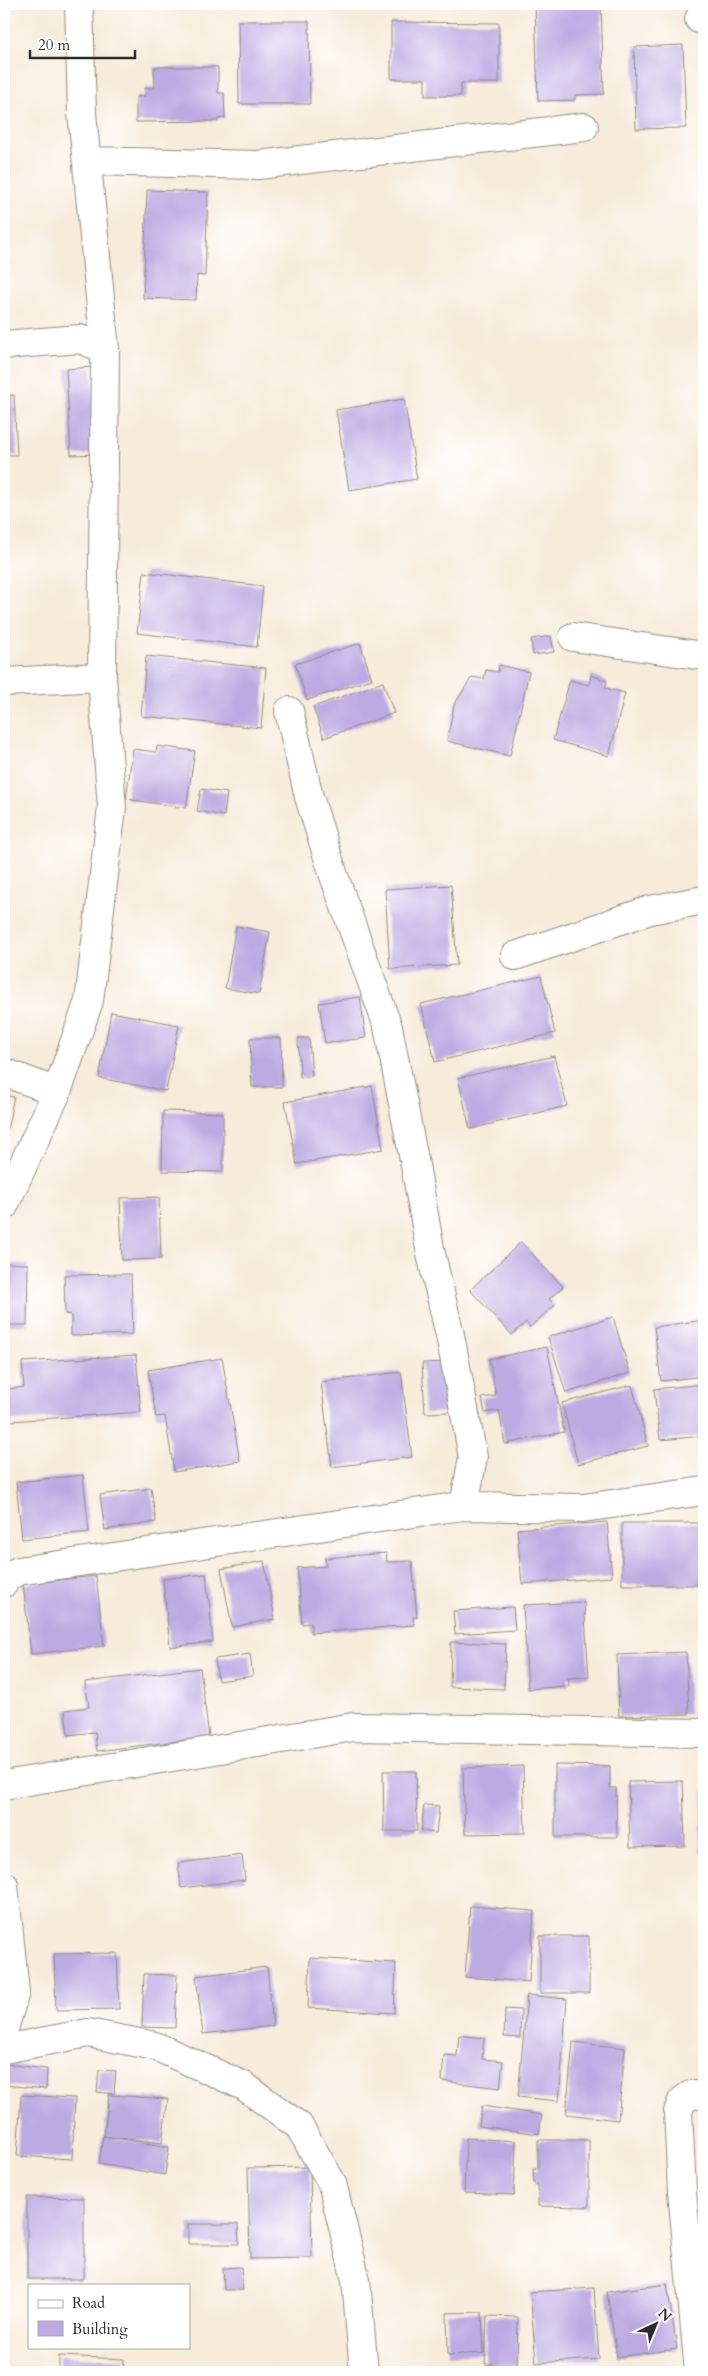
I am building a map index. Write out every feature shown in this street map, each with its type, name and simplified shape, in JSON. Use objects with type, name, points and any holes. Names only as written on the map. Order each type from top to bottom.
[{"type":"street","points":[[4,1206],[57,1092],[89,1001],[112,807],[102,677],[105,349],[82,113],[79,4]]},
{"type":"street","points":[[87,161],[258,165],[584,127]]},
{"type":"street","points":[[4,345],[80,339],[105,349]]},
{"type":"street","points":[[573,637],[704,656]]},
{"type":"street","points":[[4,682],[102,677]]},
{"type":"street","points":[[289,711],[309,797],[334,876],[388,1026],[416,1165],[430,1254],[450,1335],[473,1457],[464,1506]]},
{"type":"street","points":[[515,956],[650,910],[704,900]]},
{"type":"street","points":[[4,1072],[57,1092]]},
{"type":"street","points":[[4,1583],[6,1578],[18,1571],[464,1506],[583,1508],[704,1491]]},
{"type":"street","points":[[4,1785],[353,1727],[704,1733]]},
{"type":"street","points":[[4,1885],[15,1992],[4,2028]]},
{"type":"street","points":[[4,2049],[88,2033],[155,2046],[244,2086],[299,2126],[332,2183],[356,2280],[364,2372]]},
{"type":"street","points":[[699,2372],[682,2191],[678,2112],[682,2101],[690,2095],[704,2095]]},
{"type":"building","points":[[372,4],[430,4],[431,7],[373,8]]},
{"type":"building","points":[[535,4],[601,4],[604,94],[575,95],[575,100],[538,101]]},
{"type":"building","points":[[238,21],[309,21],[310,104],[239,104]]},
{"type":"building","points":[[391,22],[499,23],[499,83],[461,83],[461,96],[425,96],[425,79],[391,79]]},
{"type":"building","points":[[683,45],[686,128],[636,129],[634,47]]},
{"type":"building","points":[[154,67],[218,67],[218,93],[224,93],[225,118],[218,119],[218,121],[136,122],[136,97],[145,96],[145,88],[155,88]]},
{"type":"building","points":[[147,190],[208,192],[205,276],[197,275],[196,300],[143,298]]},
{"type":"building","points":[[92,367],[97,454],[71,455],[66,369]]},
{"type":"building","points":[[14,395],[17,455],[4,455],[4,396]]},
{"type":"building","points":[[404,399],[417,479],[349,490],[336,410]]},
{"type":"building","points":[[144,572],[263,586],[257,647],[137,633]]},
{"type":"building","points":[[551,636],[554,652],[533,655],[531,639]]},
{"type":"building","points":[[360,643],[372,679],[307,700],[295,664]]},
{"type":"building","points":[[146,656],[266,668],[261,728],[141,716]]},
{"type":"building","points":[[499,665],[529,672],[510,756],[447,741],[454,705],[472,677],[484,679],[486,670],[498,672]]},
{"type":"building","points":[[591,675],[607,681],[605,688],[625,693],[609,756],[553,740],[570,680],[589,685]]},
{"type":"building","points":[[383,682],[394,713],[324,738],[313,707]]},
{"type":"building","points":[[157,746],[195,751],[186,808],[126,799],[133,749],[156,752]]},
{"type":"building","points":[[201,789],[227,793],[224,816],[197,811]]},
{"type":"building","points":[[451,885],[457,965],[390,969],[385,889]]},
{"type":"building","points":[[236,926],[270,932],[259,994],[225,988]]},
{"type":"building","points":[[541,976],[555,1033],[435,1062],[421,1004]]},
{"type":"building","points":[[360,997],[366,1038],[325,1043],[319,1003]]},
{"type":"building","points":[[111,1012],[179,1025],[166,1091],[99,1078]]},
{"type":"building","points":[[250,1038],[281,1038],[282,1087],[252,1087]]},
{"type":"building","points":[[298,1038],[309,1038],[312,1076],[300,1078]]},
{"type":"building","points":[[554,1056],[567,1106],[470,1129],[458,1078]]},
{"type":"building","points":[[372,1086],[383,1149],[297,1164],[285,1102]]},
{"type":"building","points":[[4,1095],[14,1097],[5,1140],[4,1140]]},
{"type":"building","points":[[163,1111],[223,1113],[223,1172],[162,1171]]},
{"type":"building","points":[[159,1197],[161,1259],[122,1260],[120,1198]]},
{"type":"building","points":[[521,1242],[563,1287],[549,1299],[555,1305],[530,1327],[526,1322],[512,1335],[470,1290]]},
{"type":"building","points":[[4,1263],[28,1264],[27,1325],[4,1325]]},
{"type":"building","points":[[131,1274],[133,1334],[71,1336],[71,1315],[65,1314],[64,1275]]},
{"type":"building","points":[[613,1317],[630,1373],[566,1393],[548,1337]]},
{"type":"building","points":[[704,1320],[704,1376],[661,1381],[654,1327]]},
{"type":"building","points":[[547,1347],[564,1432],[505,1444],[499,1410],[485,1413],[482,1398],[496,1396],[489,1359]]},
{"type":"building","points":[[136,1355],[141,1412],[11,1421],[8,1389],[24,1387],[22,1362]]},
{"type":"building","points":[[222,1358],[240,1461],[174,1472],[165,1416],[156,1417],[148,1370]]},
{"type":"building","points":[[447,1362],[450,1412],[425,1413],[422,1363]]},
{"type":"building","points":[[401,1372],[412,1457],[332,1467],[321,1382]]},
{"type":"building","points":[[704,1384],[704,1436],[660,1440],[654,1389]]},
{"type":"building","points":[[632,1385],[648,1446],[578,1464],[562,1403]]},
{"type":"building","points":[[83,1475],[89,1532],[22,1539],[16,1482]]},
{"type":"building","points":[[151,1488],[156,1522],[105,1530],[100,1495]]},
{"type":"building","points":[[607,1522],[612,1577],[522,1584],[517,1529]]},
{"type":"building","points":[[622,1523],[704,1523],[704,1585],[622,1585]]},
{"type":"building","points":[[386,1553],[387,1562],[412,1561],[417,1617],[413,1617],[414,1625],[311,1633],[311,1623],[302,1624],[297,1568],[326,1566],[325,1558]]},
{"type":"building","points":[[264,1561],[275,1619],[232,1627],[221,1569]]},
{"type":"building","points":[[206,1574],[213,1642],[170,1647],[163,1579]]},
{"type":"building","points":[[96,1576],[104,1646],[31,1654],[23,1584]]},
{"type":"building","points":[[584,1602],[589,1677],[568,1678],[569,1686],[528,1689],[523,1605]]},
{"type":"building","points":[[513,1607],[515,1630],[455,1634],[453,1611]]},
{"type":"building","points":[[451,1642],[506,1644],[504,1689],[450,1687]]},
{"type":"building","points":[[686,1652],[689,1714],[619,1716],[617,1655]]},
{"type":"building","points":[[250,1654],[253,1676],[218,1681],[215,1659]]},
{"type":"building","points":[[200,1668],[209,1737],[97,1751],[95,1732],[68,1735],[65,1710],[89,1707],[85,1682]]},
{"type":"building","points":[[555,1765],[610,1766],[610,1788],[616,1788],[617,1837],[555,1837]]},
{"type":"building","points":[[523,1766],[525,1833],[465,1834],[463,1768]]},
{"type":"building","points":[[383,1771],[416,1771],[417,1831],[384,1831]]},
{"type":"building","points":[[683,1781],[685,1846],[630,1847],[628,1782]]},
{"type":"building","points":[[703,1791],[704,1852],[700,1852]]},
{"type":"building","points":[[424,1805],[439,1806],[436,1833],[421,1831]]},
{"type":"building","points":[[242,1855],[245,1880],[181,1888],[178,1863]]},
{"type":"building","points":[[470,1906],[534,1911],[529,1982],[465,1977]]},
{"type":"building","points":[[540,1936],[589,1936],[589,1993],[540,1993]]},
{"type":"building","points":[[117,1953],[119,2009],[56,2010],[54,1954]]},
{"type":"building","points":[[310,1958],[396,1963],[394,2013],[308,2008]]},
{"type":"building","points":[[267,1967],[273,2026],[203,2034],[196,1976]]},
{"type":"building","points":[[144,1974],[177,1975],[175,2028],[142,2027]]},
{"type":"building","points":[[527,1995],[567,1999],[559,2101],[518,2097]]},
{"type":"building","points":[[505,2009],[521,2010],[520,2038],[504,2037]]},
{"type":"building","points":[[459,2035],[484,2038],[482,2059],[503,2061],[500,2088],[442,2081],[444,2055],[457,2056]]},
{"type":"building","points":[[573,2042],[625,2048],[618,2120],[566,2114]]},
{"type":"building","points":[[6,2064],[47,2069],[46,2089],[4,2085]]},
{"type":"building","points":[[99,2070],[116,2071],[114,2094],[97,2092]]},
{"type":"building","points":[[21,2095],[75,2098],[72,2159],[17,2156]]},
{"type":"building","points":[[109,2095],[168,2099],[162,2143],[104,2136]]},
{"type":"building","points":[[482,2106],[542,2115],[539,2134],[479,2126]]},
{"type":"building","points":[[704,2130],[704,2151],[701,2150]]},
{"type":"building","points":[[103,2136],[169,2147],[165,2175],[99,2164]]},
{"type":"building","points":[[466,2138],[516,2141],[514,2195],[464,2193]]},
{"type":"building","points":[[538,2140],[589,2140],[589,2207],[538,2206],[538,2185],[534,2184],[533,2169],[538,2169]]},
{"type":"building","points":[[310,2167],[312,2258],[250,2259],[248,2168]]},
{"type":"building","points":[[27,2197],[84,2198],[84,2279],[27,2279]]},
{"type":"building","points":[[188,2224],[238,2224],[239,2244],[188,2244]]},
{"type":"building","points":[[241,2267],[243,2290],[224,2290],[223,2268]]},
{"type":"building","points":[[667,2284],[677,2349],[617,2357],[607,2292]]},
{"type":"building","points":[[594,2288],[599,2359],[536,2363],[530,2292]]},
{"type":"building","points":[[482,2312],[484,2353],[448,2355],[447,2313]]},
{"type":"building","points":[[487,2316],[518,2317],[517,2365],[485,2364]]},
{"type":"building","points":[[59,2356],[124,2359],[123,2372],[59,2372]]},
{"type":"building","points":[[225,2369],[275,2369],[275,2372],[225,2372]]}]
